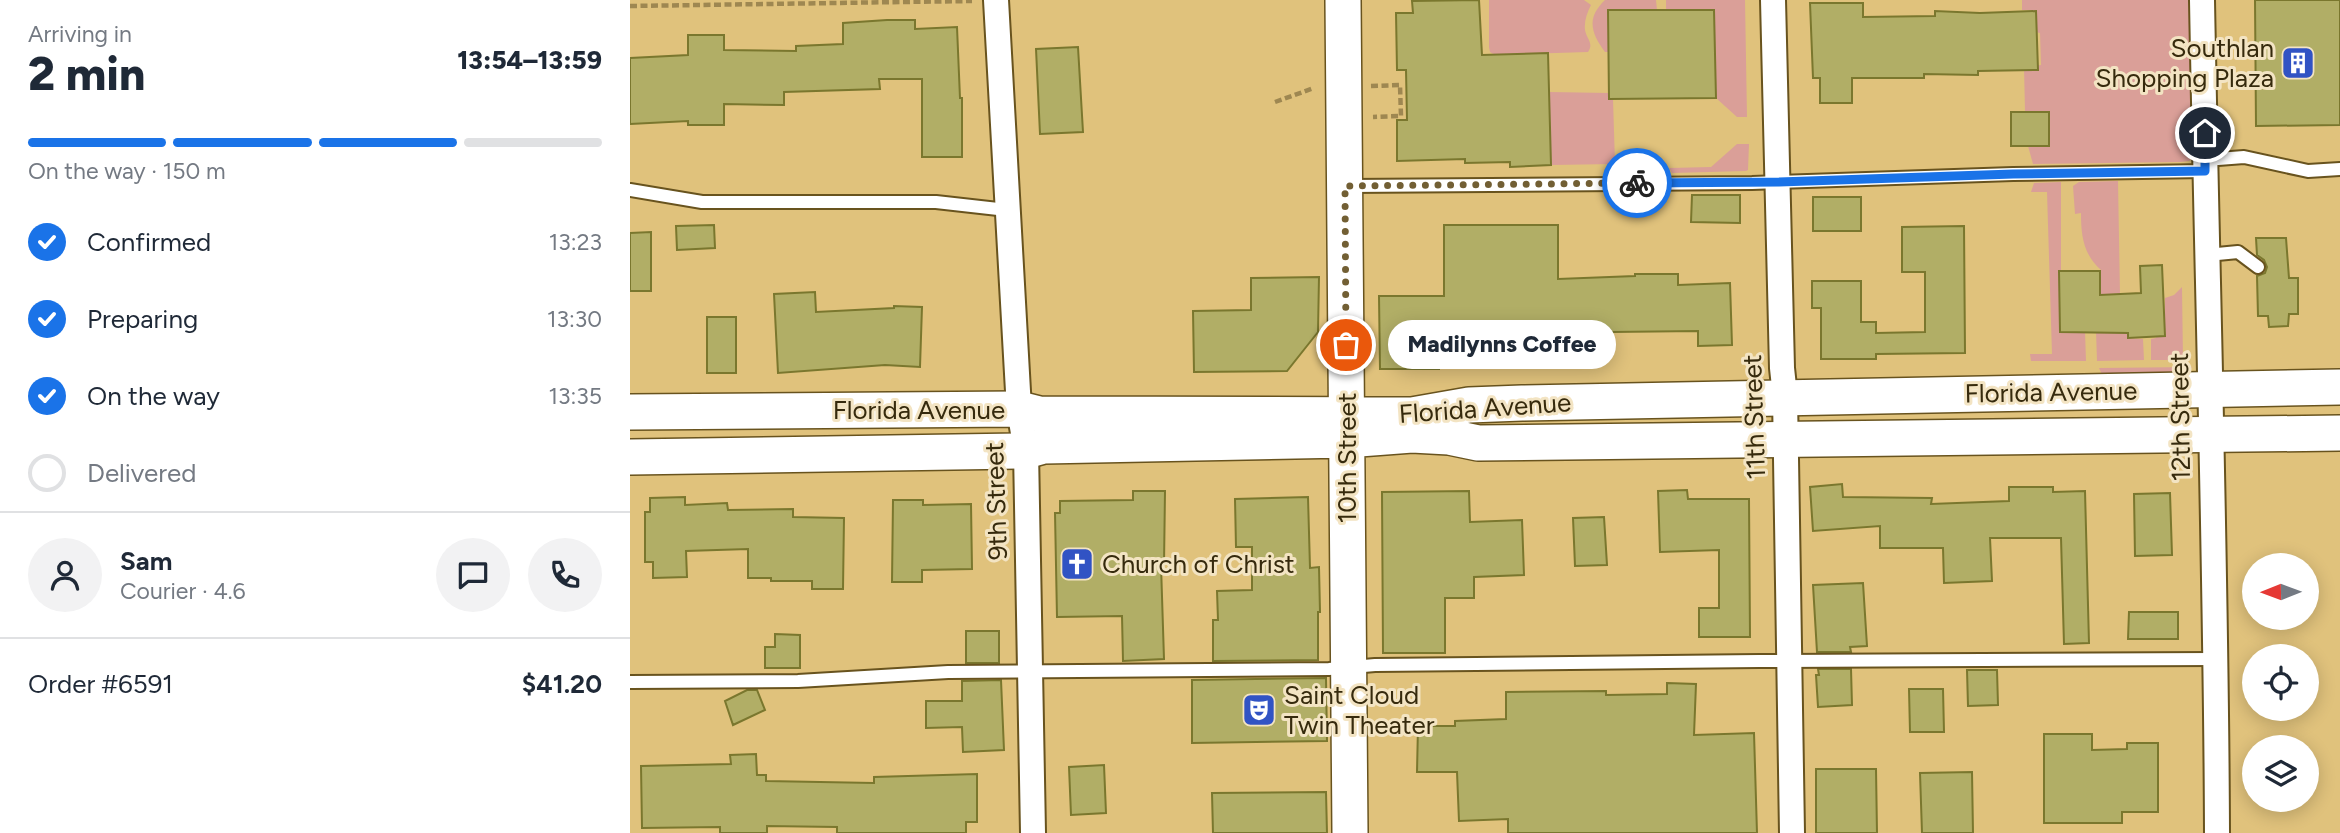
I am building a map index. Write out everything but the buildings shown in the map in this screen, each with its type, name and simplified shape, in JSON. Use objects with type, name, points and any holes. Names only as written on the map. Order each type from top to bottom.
[{"type":"main road","name":"10th Street","points":[[1343,0],[1350,833]]},
{"type":"main road","name":"Florida Avenue","points":[[630,457],[1026,451],[1044,446],[1347,427],[1469,405],[1785,396],[2340,387]]},
{"type":"main road","name":"Florida Avenue","points":[[630,412],[1020,409],[1039,414],[1347,427],[1449,437],[1478,443],[2340,433]]},
{"type":"street","name":"9th Street","points":[[996,0],[1020,409],[1026,451],[1033,833]]},
{"type":"street","name":"11th Street","points":[[1773,0],[1782,368],[1785,396],[1792,833]]},
{"type":"street","name":"12th Street","points":[[2202,0],[2217,659],[2217,833]]},
{"type":"lane","points":[[1345,186],[1779,182],[2205,165],[2244,157],[2308,171],[2340,169]]},
{"type":"lane","points":[[630,190],[702,202],[936,202],[1007,210]]},
{"type":"lane","points":[[2207,255],[2238,252],[2258,267]]},
{"type":"lane","points":[[630,682],[798,681],[948,672],[1329,669],[1759,661],[2217,659]]},
{"type":"path","points":[[630,6],[974,1]]},
{"type":"shaded area","points":[[1489,0],[1584,0],[1591,5],[1585,27],[1590,49],[1588,52],[1495,55],[1490,52],[1489,47]]},
{"type":"shaded area","points":[[1605,0],[1656,0],[1657,10],[1608,10],[1608,52],[1605,52],[1596,38],[1593,19]]},
{"type":"shaded area","points":[[1666,0],[1745,0],[1747,117],[1737,117],[1716,98],[1714,11],[1666,10]]},
{"type":"shaded area","points":[[2022,0],[2191,0],[2193,157],[2189,161],[2181,162],[2033,164],[2028,146],[2050,145],[2049,111],[2025,111],[2024,67],[2041,65],[2040,33],[2035,32],[2031,10],[2022,10]]},
{"type":"shaded area","points":[[1549,92],[1609,93],[1609,99],[1613,99],[1615,164],[1551,165]]},
{"type":"shaded area","points":[[1737,144],[1749,144],[1746,171],[1672,173],[1669,168],[1711,167]]},
{"type":"shaded area","points":[[2118,181],[2120,295],[2126,295],[2128,338],[2143,339],[2144,360],[2097,361],[2096,331],[2101,330],[2101,270],[2084,244],[2081,213],[2075,214],[2073,186],[2079,182]]},
{"type":"shaded area","points":[[2061,182],[2061,271],[2085,331],[2086,361],[2031,361],[2030,354],[2052,354],[2047,192],[2031,192],[2034,183]]},
{"type":"shaded area","points":[[2182,287],[2183,360],[2151,360],[2151,339],[2156,338],[2156,330],[2165,330],[2165,298],[2174,295]]},
{"type":"shaded area","points":[[2192,367],[2183,380],[2106,383],[2099,368]]},
{"type":"way so far","points":[[1346,345],[1345,186],[1637,183]]},
{"type":"place","name":"Southlan Shopping Plaza","points":[[2298,63]]},
{"type":"place","name":"Madilynns Coffee","points":[[1346,345]]},
{"type":"place","name":"Church of Christ","points":[[1077,564]]},
{"type":"place","name":"Saint Cloud Twin Theater","points":[[1259,710]]},
{"type":"route","points":[[1637,183],[2205,171],[2205,133]]}]
